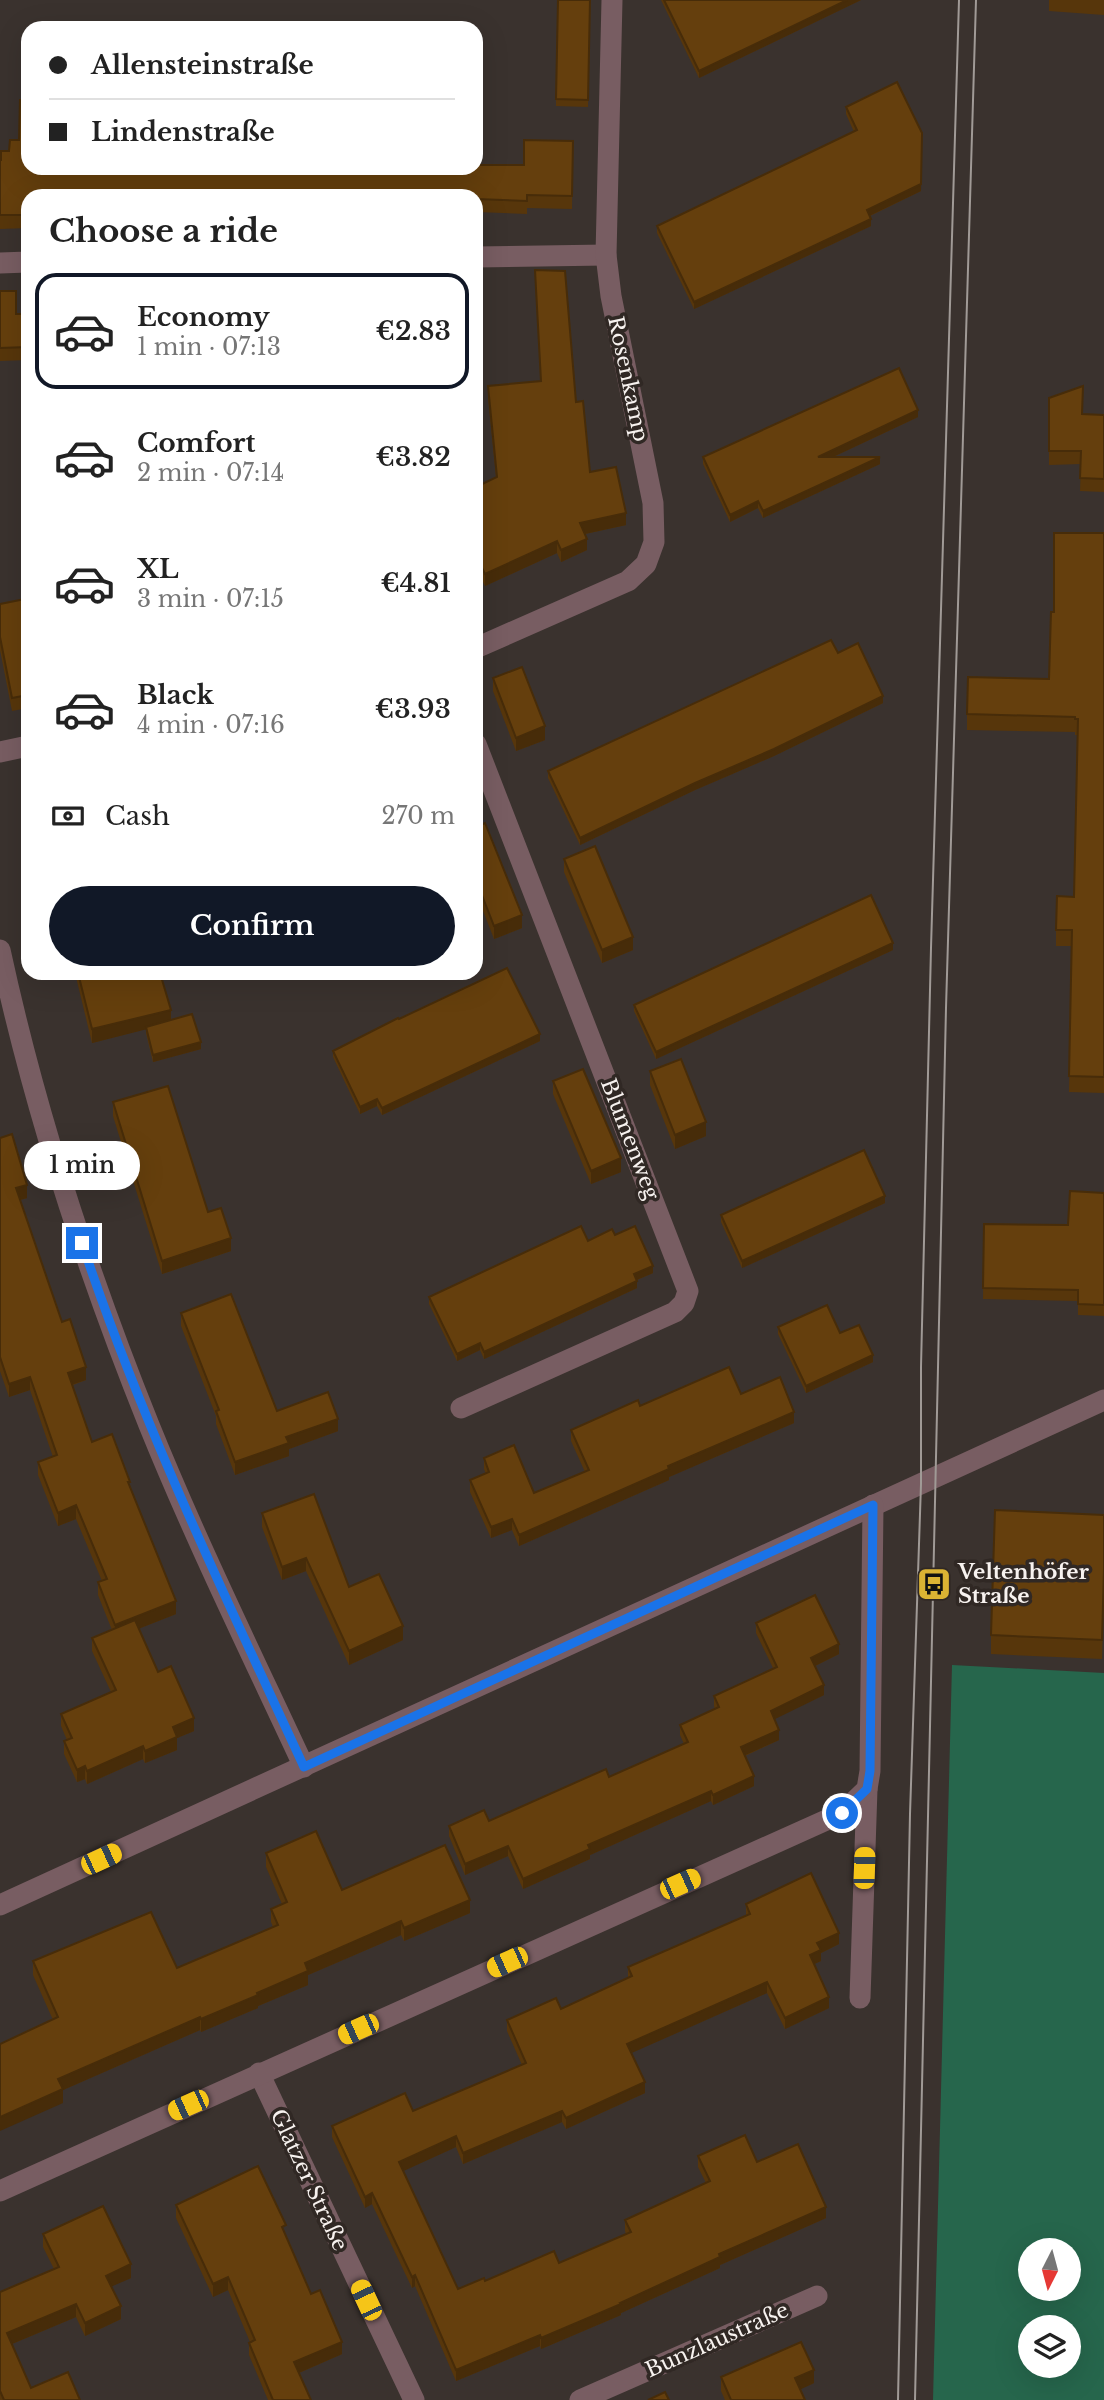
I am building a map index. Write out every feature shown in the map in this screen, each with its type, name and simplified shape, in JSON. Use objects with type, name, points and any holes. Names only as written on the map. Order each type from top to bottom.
[{"type":"street","name":"Rosenkamp","points":[[483,645],[628,581],[646,564],[654,542],[653,503],[611,296],[606,255],[612,0]]},
{"type":"street","points":[[483,257],[606,255]]},
{"type":"street","points":[[0,263],[21,262]]},
{"type":"street","points":[[0,752],[21,748]]},
{"type":"street","name":"Blumenweg","points":[[461,1408],[675,1312],[684,1303],[688,1291],[483,762]]},
{"type":"street","points":[[0,950],[32,1079],[99,1293],[149,1424],[202,1550],[304,1767]]},
{"type":"street","points":[[0,1905],[1104,1400]]},
{"type":"street","points":[[860,1998],[867,1789],[871,1747],[873,1505]]},
{"type":"street","points":[[0,2191],[842,1813],[867,1789]]},
{"type":"street","name":"Glatzer Straße","points":[[259,2073],[414,2400]]},
{"type":"street","name":"Bunzlaustraße","points":[[580,2400],[817,2296]]},
{"type":"green space","points":[[952,1665],[1104,1673],[1104,2400],[933,2400]]},
{"type":"building","points":[[558,0],[590,0],[588,100],[556,99]]},
{"type":"building","points":[[664,0],[847,0],[699,71]]},
{"type":"building","points":[[897,82],[922,133],[921,184],[867,210],[871,219],[694,302],[657,226],[857,130],[846,107]]},
{"type":"building","points":[[21,100],[21,175],[483,175],[483,165],[524,165],[524,140],[573,141],[572,196],[527,195],[527,201],[483,199],[483,189],[21,189],[21,215],[0,215],[1,151],[9,151],[10,140],[19,140]]},
{"type":"building","points":[[535,270],[565,271],[576,402],[583,401],[590,472],[616,467],[626,513],[580,523],[587,539],[561,550],[557,541],[485,574],[483,484],[497,477],[488,386],[541,381]]},
{"type":"building","points":[[0,291],[16,291],[16,314],[21,314],[21,347],[0,348]]},
{"type":"building","points":[[899,368],[918,410],[818,457],[880,457],[763,511],[758,501],[730,515],[703,457]]},
{"type":"building","points":[[1083,386],[1082,414],[1104,415],[1104,479],[1080,478],[1081,451],[1049,451],[1049,398]]},
{"type":"building","points":[[1054,533],[1104,533],[1104,1077],[1069,1076],[1072,930],[1056,930],[1057,896],[1074,897],[1078,719],[967,714],[968,677],[1049,679],[1051,612],[1054,612]]},
{"type":"building","points":[[21,600],[21,696],[12,698],[0,637],[0,604]]},
{"type":"building","points":[[831,640],[838,653],[858,643],[883,696],[580,838],[548,771]]},
{"type":"building","points":[[522,667],[545,726],[516,738],[493,678]]},
{"type":"building","points":[[485,823],[522,915],[494,926],[483,898]]},
{"type":"building","points":[[595,846],[633,937],[602,950],[564,859]]},
{"type":"building","points":[[871,895],[893,943],[656,1052],[634,1005]]},
{"type":"building","points":[[507,968],[540,1034],[382,1108],[377,1099],[360,1107],[333,1051]]},
{"type":"building","points":[[80,980],[162,980],[171,1010],[92,1029]]},
{"type":"building","points":[[192,1014],[201,1042],[153,1055],[146,1027]]},
{"type":"building","points":[[681,1059],[706,1122],[675,1135],[650,1071]]},
{"type":"building","points":[[583,1069],[621,1158],[591,1171],[553,1081]]},
{"type":"building","points":[[168,1086],[208,1212],[221,1208],[231,1238],[162,1261],[113,1102]]},
{"type":"building","points":[[12,1134],[27,1185],[16,1188],[62,1322],[70,1319],[86,1367],[68,1373],[92,1442],[112,1434],[128,1482],[176,1601],[115,1625],[98,1582],[107,1579],[76,1505],[58,1513],[38,1462],[57,1455],[30,1377],[9,1384],[0,1357],[0,1138]]},
{"type":"building","points":[[864,1150],[885,1196],[742,1261],[721,1215]]},
{"type":"building","points":[[1070,1191],[1104,1193],[1104,1305],[1078,1304],[1078,1290],[983,1288],[984,1224],[1068,1225]]},
{"type":"building","points":[[581,1226],[588,1241],[612,1229],[615,1235],[635,1226],[653,1266],[634,1274],[637,1281],[484,1352],[480,1343],[457,1354],[429,1297]]},
{"type":"building","points":[[231,1294],[277,1411],[328,1392],[338,1419],[286,1437],[289,1443],[235,1462],[216,1411],[219,1410],[181,1313]]},
{"type":"building","points":[[827,1305],[840,1333],[859,1325],[873,1355],[806,1386],[778,1327]]},
{"type":"building","points":[[729,1367],[741,1394],[780,1377],[794,1412],[668,1466],[669,1469],[519,1535],[512,1519],[491,1527],[470,1480],[489,1472],[484,1458],[514,1445],[534,1493],[589,1470],[571,1430],[638,1400],[640,1406]]},
{"type":"building","points":[[314,1494],[349,1587],[379,1574],[403,1626],[349,1651],[306,1558],[282,1567],[262,1513]]},
{"type":"building","points":[[995,1510],[1104,1515],[1102,1640],[991,1635]]},
{"type":"building","points":[[815,1595],[839,1644],[811,1658],[824,1685],[771,1711],[779,1730],[741,1747],[754,1776],[713,1795],[711,1791],[588,1845],[590,1849],[523,1879],[508,1846],[465,1864],[449,1826],[484,1810],[489,1821],[606,1769],[609,1777],[688,1742],[680,1725],[719,1707],[714,1696],[777,1667],[756,1623]]},
{"type":"building","points":[[135,1620],[158,1672],[171,1666],[194,1718],[173,1727],[177,1737],[145,1751],[143,1746],[87,1771],[85,1766],[77,1770],[64,1741],[72,1738],[61,1714],[116,1690],[92,1638]]},
{"type":"building","points":[[316,1831],[342,1890],[445,1845],[470,1900],[404,1928],[401,1921],[305,1963],[308,1971],[257,1993],[258,1995],[201,2019],[200,2017],[58,2079],[63,2089],[0,2117],[0,2044],[58,2017],[33,1961],[151,1912],[177,1968],[278,1925],[271,1909],[287,1902],[266,1853]]},
{"type":"building","points":[[811,1873],[839,1933],[817,1943],[821,1950],[810,1955],[829,1997],[785,2018],[767,1982],[627,2044],[645,2082],[566,2118],[562,2111],[463,2153],[456,2136],[399,2162],[458,2289],[484,2278],[485,2281],[554,2251],[559,2263],[631,2232],[625,2220],[710,2181],[698,2156],[745,2135],[757,2162],[798,2144],[826,2207],[719,2254],[720,2257],[621,2304],[456,2370],[415,2275],[412,2277],[372,2193],[365,2197],[332,2126],[405,2093],[413,2111],[526,2063],[507,2020],[556,1998],[561,2009],[632,1976],[628,1967],[750,1914],[746,1904]]},
{"type":"building","points":[[258,2166],[286,2225],[282,2227],[311,2294],[320,2290],[342,2342],[294,2362],[311,2400],[273,2400],[249,2343],[255,2340],[228,2277],[213,2284],[176,2205]]},
{"type":"building","points":[[103,2206],[131,2264],[106,2276],[121,2306],[85,2323],[76,2304],[7,2333],[31,2388],[68,2372],[80,2400],[4,2400],[0,2391],[0,2292],[59,2267],[43,2234]]},
{"type":"building","points":[[801,2342],[814,2370],[795,2378],[805,2400],[731,2400],[721,2377]]},
{"type":"building","points":[[665,2392],[669,2400],[648,2400]]},
{"type":"tram line","points":[[898,2400],[910,1814],[921,1484],[921,1367],[931,948],[959,0]]},
{"type":"tram line","points":[[915,2400],[946,1008],[976,0]]},
{"type":"place","name":"Veltenhöfer Straße","points":[[934,1584]]},
{"type":"route","points":[[82,1243],[149,1424],[202,1550],[304,1767],[873,1505],[870,1771],[867,1789],[842,1813]]}]
